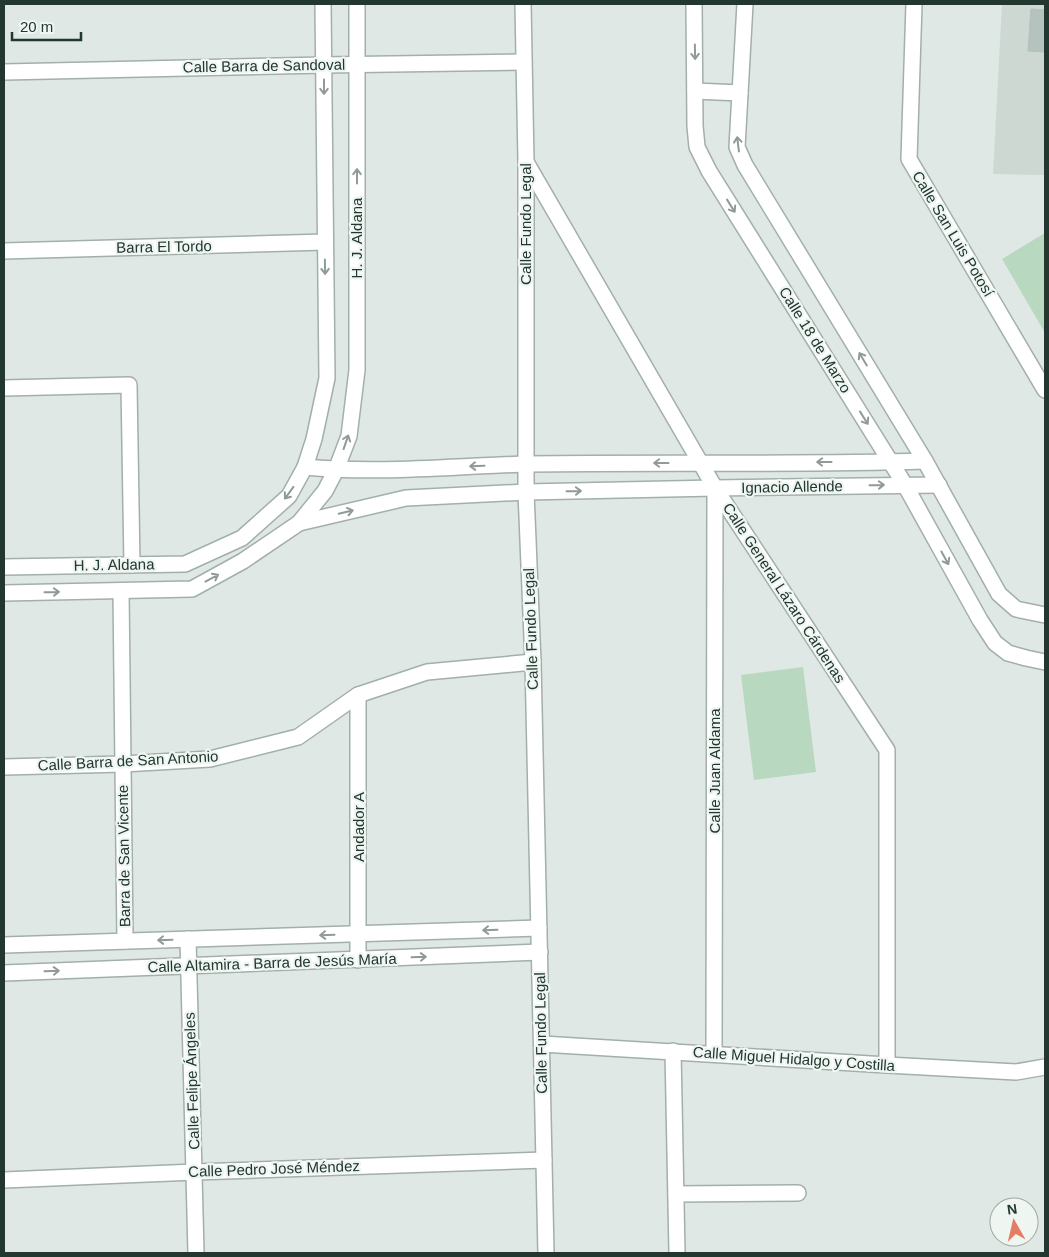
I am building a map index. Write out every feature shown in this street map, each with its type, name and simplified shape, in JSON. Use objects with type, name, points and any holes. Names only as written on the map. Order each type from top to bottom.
[{"type":"street","name":"H. J. Aldana","points":[[4,567],[185,564],[242,538],[289,496],[305,467],[314,439],[327,378],[322,4]]},
{"type":"street","name":"H. J. Aldana","points":[[4,593],[192,589],[244,561],[299,523],[325,491],[336,470],[348,436],[357,370],[357,4]]},
{"type":"street","name":"Calle Fundo Legal","points":[[523,4],[526,162],[526,492],[533,662],[546,1253]]},
{"type":"street","name":"Calle 18 de Marzo","points":[[694,4],[695,126],[697,147],[709,171],[892,462],[980,620],[995,643],[1008,653],[1045,662]]},
{"type":"street","name":"Calle 18 de Marzo","points":[[745,4],[737,147],[745,165],[925,461],[999,594],[1016,609],[1045,616]]},
{"type":"street","name":"Calle San Luis Potosí","points":[[914,4],[908,159],[1045,390]]},
{"type":"street","name":"Calle Barra de Sandoval","points":[[4,72],[523,62]]},
{"type":"street","points":[[696,91],[740,93]]},
{"type":"street","name":"Calle General Lázaro Cárdenas","points":[[526,162],[715,488],[887,750],[887,1065]]},
{"type":"street","name":"Barra El Tordo","points":[[4,251],[324,242]]},
{"type":"street","points":[[4,388],[129,385],[132,565]]},
{"type":"street","name":"Ignacio Allende","points":[[526,464],[925,461]]},
{"type":"street","points":[[305,467],[336,470],[424,469],[526,464]]},
{"type":"street","name":"Ignacio Allende","points":[[526,492],[939,485]]},
{"type":"street","name":"Calle Juan Aldama","points":[[714,1054],[715,488]]},
{"type":"street","name":"H. J. Aldana","points":[[299,523],[406,498],[526,492]]},
{"type":"street","name":"Barra de San Vicente","points":[[121,591],[125,941]]},
{"type":"street","name":"Calle Barra de San Antonio","points":[[4,767],[123,764],[210,759],[298,736],[358,695],[427,672],[533,662]]},
{"type":"street","name":"Andador A","points":[[358,695],[358,960]]},
{"type":"street","name":"Calle Altamira - Barra de Jesús María","points":[[4,945],[539,928]]},
{"type":"street","name":"Calle Felipe Ángeles","points":[[188,939],[196,1253]]},
{"type":"street","name":"Calle Altamira - Barra de Jesús María","points":[[4,973],[540,952]]},
{"type":"street","name":"Calle Miguel Hidalgo y Costilla","points":[[542,1044],[1016,1072],[1045,1068]]},
{"type":"street","points":[[673,1051],[677,1253]]},
{"type":"street","name":"Calle Pedro José Méndez","points":[[4,1180],[544,1160]]},
{"type":"street","points":[[676,1194],[798,1192]]},
{"type":"shaded area","points":[[1002,4],[1045,4],[1045,175],[993,174]]},
{"type":"green space","points":[[1045,233],[1045,333],[1002,259]]},
{"type":"green space","points":[[803,667],[816,772],[754,780],[741,675]]},
{"type":"building","points":[[1031,9],[1045,10],[1045,52],[1028,51]]}]
